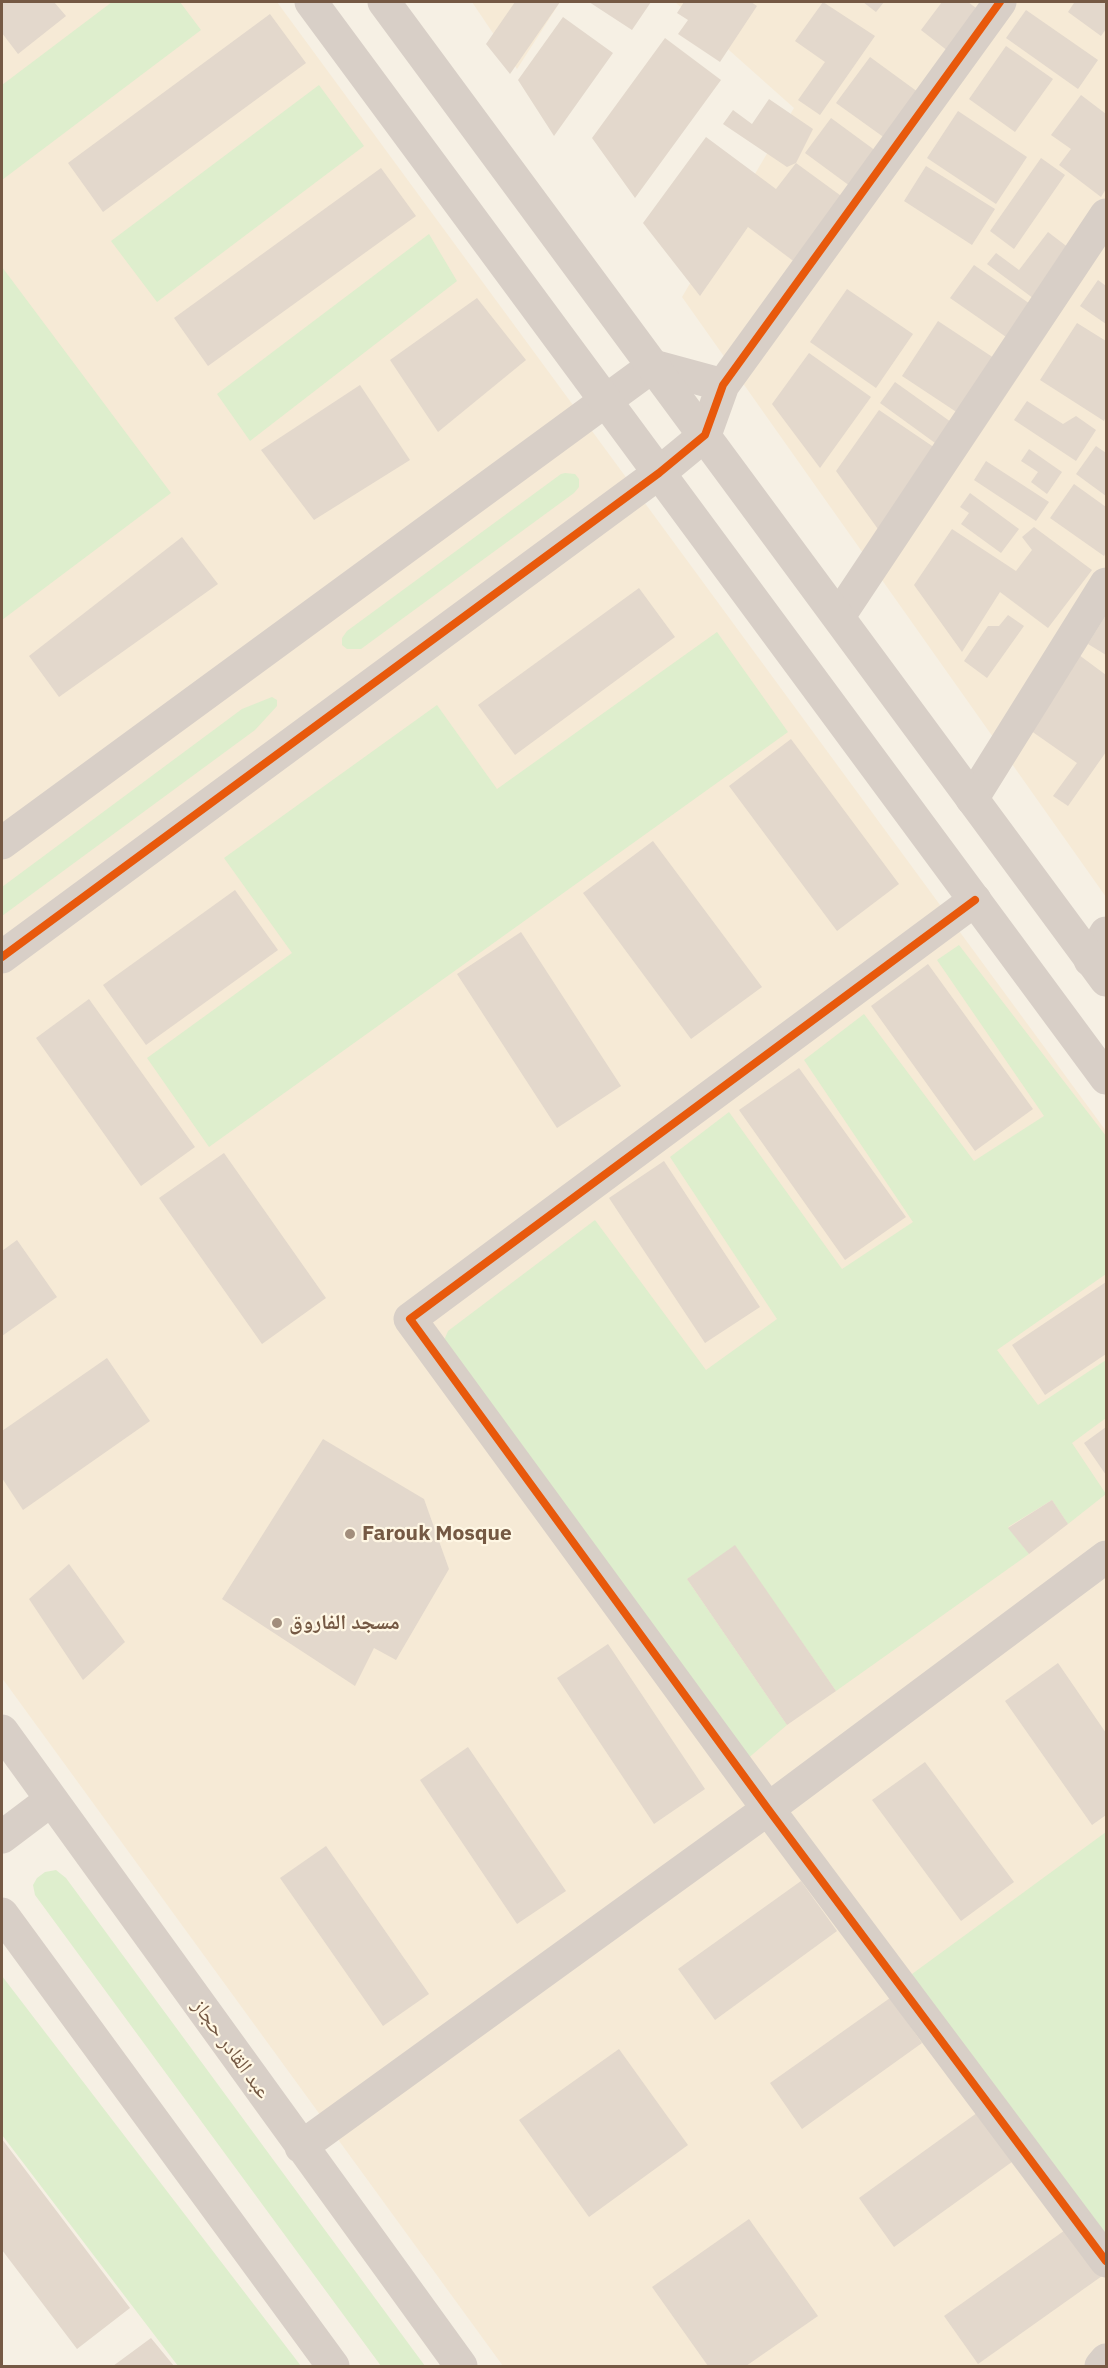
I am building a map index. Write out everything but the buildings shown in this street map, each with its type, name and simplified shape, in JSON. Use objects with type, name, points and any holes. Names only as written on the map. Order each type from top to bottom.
[{"type":"street","points":[[311,2],[1107,1078]]},
{"type":"street","points":[[384,2],[972,799],[1101,958]]},
{"type":"street","points":[[2,957],[659,473],[705,435],[723,385],[1000,2]]},
{"type":"street","points":[[839,616],[1107,215]]},
{"type":"street","points":[[2,843],[653,366]]},
{"type":"street","points":[[653,366],[723,385]]},
{"type":"street","points":[[972,799],[1107,584]]},
{"type":"street","points":[[975,900],[410,1319],[768,1809],[1107,2261]]},
{"type":"street","points":[[301,2147],[768,1809],[1107,1557]]},
{"type":"street","name":"عبد القادر حجاز","points":[[2,1731],[461,2367]]},
{"type":"street","points":[[2,1837],[51,1800]]},
{"type":"street","points":[[2,1914],[333,2367]]},
{"type":"street","points":[[1101,2367],[1107,2360]]},
{"type":"shaded area","points":[[2,2],[277,2],[1106,1131],[1106,2366],[503,2366],[2,1678]]},
{"type":"shaded area","points":[[472,2],[560,2],[517,69]]},
{"type":"shaded area","points":[[675,2],[1106,2],[1106,897],[682,297],[794,108]]},
{"type":"green space","points":[[112,2],[180,2],[201,30],[2,180],[2,85]]},
{"type":"green space","points":[[319,85],[364,146],[157,302],[111,241]]},
{"type":"green space","points":[[429,234],[457,281],[250,441],[217,394]]},
{"type":"green space","points":[[2,267],[171,493],[2,620]]},
{"type":"green space","points":[[565,473],[575,474],[579,479],[579,487],[574,493],[361,649],[347,649],[342,645],[342,638],[347,631]]},
{"type":"green space","points":[[717,632],[788,732],[209,1147],[147,1058],[292,953],[224,858],[437,705],[497,789]]},
{"type":"green space","points":[[272,697],[277,700],[277,706],[255,730],[2,916],[2,887],[242,709]]},
{"type":"green space","points":[[959,945],[1106,1136],[1106,1274],[997,1350],[1038,1405],[1106,1360],[1106,1418],[1072,1443],[1106,1494],[1068,1524],[1052,1500],[1008,1527],[1029,1554],[836,1691],[735,1546],[687,1579],[787,1725],[746,1760],[442,1345],[448,1331],[595,1220],[706,1370],[777,1319],[670,1157],[729,1112],[842,1269],[913,1222],[804,1060],[864,1014],[974,1161],[1044,1116],[937,960]]},
{"type":"green space","points":[[1106,1832],[1106,2262],[897,1985]]},
{"type":"green space","points":[[56,1870],[66,1878],[425,2366],[381,2366],[35,1895],[33,1885],[37,1878],[45,1872]]},
{"type":"green space","points":[[2,1976],[301,2366],[178,2366],[2,2135]]},
{"type":"cycle path","points":[[2,957],[659,473],[705,435],[723,385],[1000,2]]},
{"type":"cycle path","points":[[975,900],[410,1319],[768,1809],[1106,2261]]},
{"type":"place","name":"Farouk Mosque","points":[[350,1534]]},
{"type":"place","name":"مسجد الفاروق","points":[[277,1623]]}]
